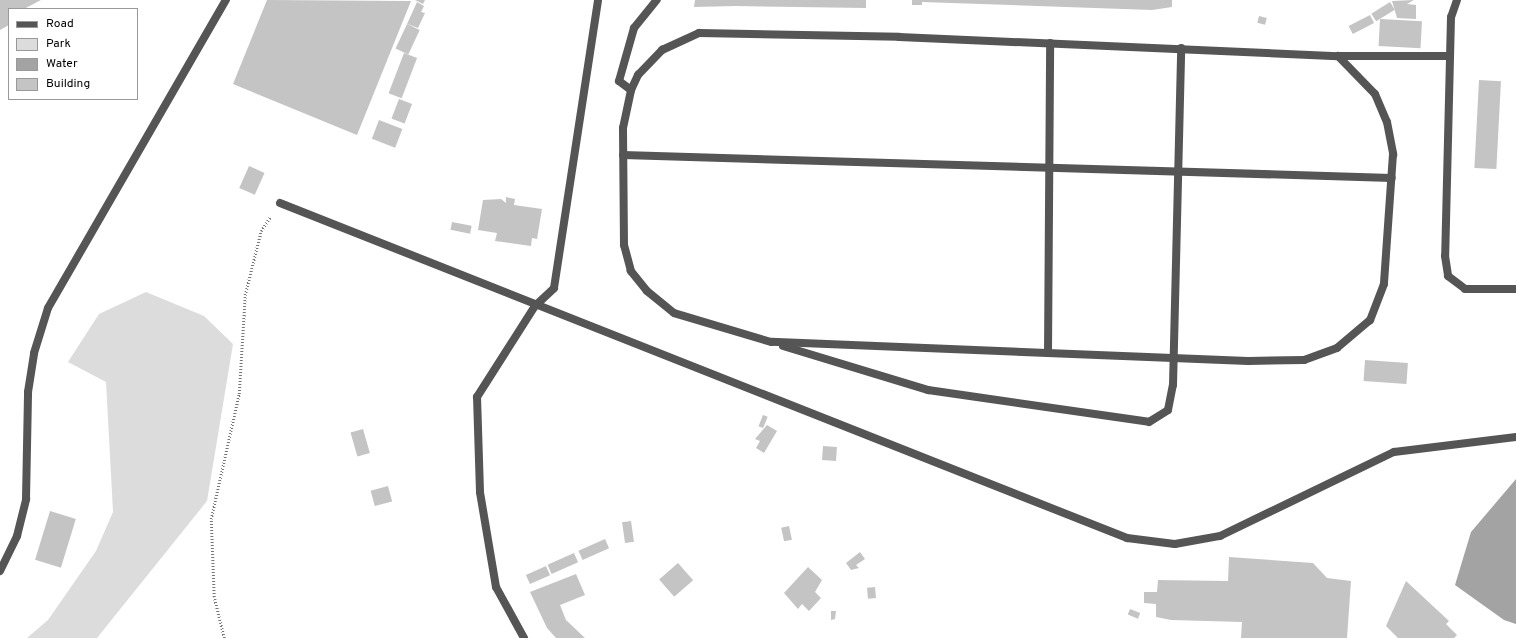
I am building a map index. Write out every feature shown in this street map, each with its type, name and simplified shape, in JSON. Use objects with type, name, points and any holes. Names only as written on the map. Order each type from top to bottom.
[{"type":"street","points":[[0,571],[17,536],[26,499],[28,392],[34,353],[48,308],[226,0]]},
{"type":"street","points":[[524,638],[496,587],[480,492],[478,398],[535,306],[554,288],[598,0]]},
{"type":"street","points":[[631,90],[619,81],[634,28],[657,0]]},
{"type":"street","points":[[1457,0],[1451,17],[1445,256],[1448,276],[1465,289],[1516,289]]},
{"type":"street","points":[[1181,48],[1173,358],[1168,410],[1149,422],[928,390],[674,313],[647,291],[631,271],[624,245],[623,128],[631,90],[638,75],[662,50],[699,33],[1050,43],[1181,48],[1338,56],[1450,56]]},
{"type":"street","points":[[1048,353],[1051,168],[1050,43]]},
{"type":"street","points":[[771,342],[1173,358],[1304,360],[1337,348],[1370,320],[1384,284],[1393,154],[1387,122],[1375,94],[1338,56]]},
{"type":"street","points":[[623,155],[1392,178]]},
{"type":"street","points":[[280,203],[535,306],[1127,538],[1175,544],[1220,536],[1394,452],[1516,437]]},
{"type":"path","points":[[224,638],[214,598],[212,520],[239,394],[245,295],[261,231],[280,203]]},
{"type":"green space","points":[[146,292],[204,316],[233,344],[207,501],[97,638],[27,638],[48,620],[96,551],[113,512],[106,382],[68,362],[99,314]]},
{"type":"water","points":[[1516,479],[1516,624],[1504,620],[1455,585],[1471,532]]},
{"type":"building","points":[[0,0],[41,0],[26,8],[8,8],[8,26],[0,30]]},
{"type":"building","points":[[267,0],[411,1],[357,135],[233,84]]},
{"type":"building","points":[[415,0],[425,0],[423,4]]},
{"type":"building","points":[[695,0],[735,0],[735,6],[694,7]]},
{"type":"building","points":[[735,0],[866,0],[866,8],[735,6]]},
{"type":"building","points":[[912,0],[1172,0],[1172,7],[1152,10],[922,2],[922,5],[912,5]]},
{"type":"building","points":[[1414,0],[1407,4],[1416,5],[1416,19],[1397,18],[1392,1]]},
{"type":"building","points":[[417,2],[424,6],[421,12],[425,13],[418,28],[407,24]]},
{"type":"building","points":[[1390,2],[1395,10],[1376,21],[1371,14]]},
{"type":"building","points":[[1370,15],[1374,23],[1353,34],[1349,26]]},
{"type":"building","points":[[1259,16],[1267,18],[1265,25],[1257,23]]},
{"type":"building","points":[[1380,19],[1422,21],[1421,48],[1379,46]]},
{"type":"building","points":[[407,24],[420,30],[408,54],[396,48]]},
{"type":"building","points":[[404,53],[417,58],[402,98],[389,93]]},
{"type":"building","points":[[1479,80],[1501,81],[1496,169],[1474,168]]},
{"type":"building","points":[[399,99],[412,104],[405,124],[391,119]]},
{"type":"building","points":[[379,120],[402,129],[395,148],[372,139]]},
{"type":"building","points":[[249,166],[265,173],[255,195],[239,188]]},
{"type":"building","points":[[506,197],[515,199],[514,205],[542,209],[537,239],[532,238],[531,246],[495,241],[497,233],[478,230],[483,200],[501,199],[506,203]]},
{"type":"building","points":[[452,222],[472,226],[470,234],[450,230]]},
{"type":"building","points":[[1365,360],[1408,363],[1406,384],[1364,381]]},
{"type":"building","points":[[763,415],[768,417],[763,428],[759,426]]},
{"type":"building","points":[[767,425],[777,431],[764,453],[756,448],[760,441],[755,439]]},
{"type":"building","points":[[363,429],[370,453],[357,457],[351,433]]},
{"type":"building","points":[[823,446],[837,447],[836,461],[822,460]]},
{"type":"building","points":[[388,486],[392,501],[375,506],[371,491]]},
{"type":"building","points":[[50,511],[76,519],[61,568],[35,560]]},
{"type":"building","points":[[631,521],[634,542],[625,543],[622,522]]},
{"type":"building","points":[[789,526],[792,540],[784,541],[781,528]]},
{"type":"building","points":[[605,539],[609,548],[583,560],[579,551]]},
{"type":"building","points":[[860,552],[865,559],[856,565],[859,568],[851,570],[846,563]]},
{"type":"building","points":[[574,553],[578,562],[552,574],[548,565]]},
{"type":"building","points":[[1229,557],[1313,563],[1327,578],[1351,581],[1347,638],[1241,638],[1242,622],[1171,620],[1156,617],[1156,604],[1144,603],[1144,592],[1157,592],[1158,580],[1228,581]]},
{"type":"building","points":[[678,563],[693,580],[674,597],[659,579]]},
{"type":"building","points":[[546,566],[550,575],[530,584],[526,575]]},
{"type":"building","points":[[808,567],[822,580],[815,592],[821,598],[809,611],[802,604],[798,609],[784,593]]},
{"type":"building","points":[[576,574],[585,595],[560,605],[566,620],[585,638],[556,638],[547,628],[530,592]]},
{"type":"building","points":[[1406,581],[1449,621],[1446,624],[1457,635],[1454,638],[1398,638],[1386,626]]},
{"type":"building","points":[[875,587],[876,598],[868,599],[867,588]]},
{"type":"building","points":[[1130,609],[1140,613],[1138,619],[1128,615]]},
{"type":"building","points":[[831,611],[836,611],[835,619],[831,620]]}]
